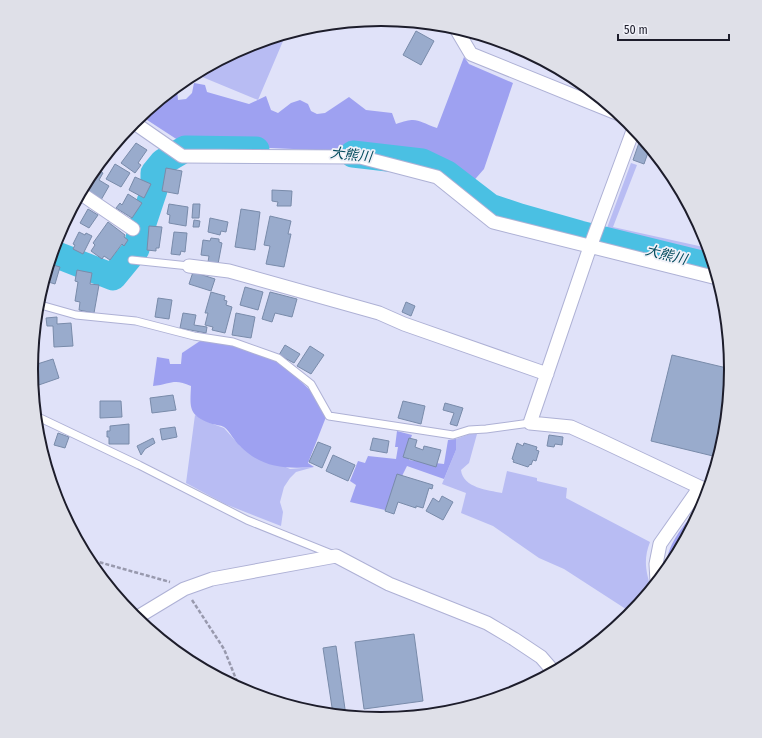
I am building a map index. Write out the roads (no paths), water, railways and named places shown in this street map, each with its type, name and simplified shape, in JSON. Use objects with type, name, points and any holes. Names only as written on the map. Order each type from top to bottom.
[{"type":"street","points":[[461,36],[472,54],[602,107]]},
{"type":"street","points":[[138,126],[182,156],[360,157],[437,177],[494,222],[711,277]]},
{"type":"street","points":[[632,135],[590,247],[530,423],[570,427],[602,440],[702,488]]},
{"type":"street","points":[[85,196],[133,230]]},
{"type":"street","points":[[189,266],[229,271],[379,313],[404,324],[547,374]]},
{"type":"street","points":[[657,572],[656,564],[660,544],[701,493]]},
{"type":"street","points":[[141,615],[184,589],[212,579],[336,556],[389,584],[487,623],[541,657],[550,667]]},
{"type":"lane","points":[[132,260],[189,266]]},
{"type":"lane","points":[[44,306],[76,315],[136,321],[194,336],[233,342],[278,358],[311,384],[330,416],[453,435],[469,430],[486,430],[530,423]]},
{"type":"lane","points":[[42,419],[139,465],[247,520],[336,556]]},
{"type":"waterway","name":"大熊川","points":[[57,255],[113,277],[136,249],[154,190],[154,173],[163,162],[185,149],[256,150]]},
{"type":"waterway","name":"大熊川","points":[[353,154],[422,162],[447,174],[490,207],[580,234],[708,265]]}]
